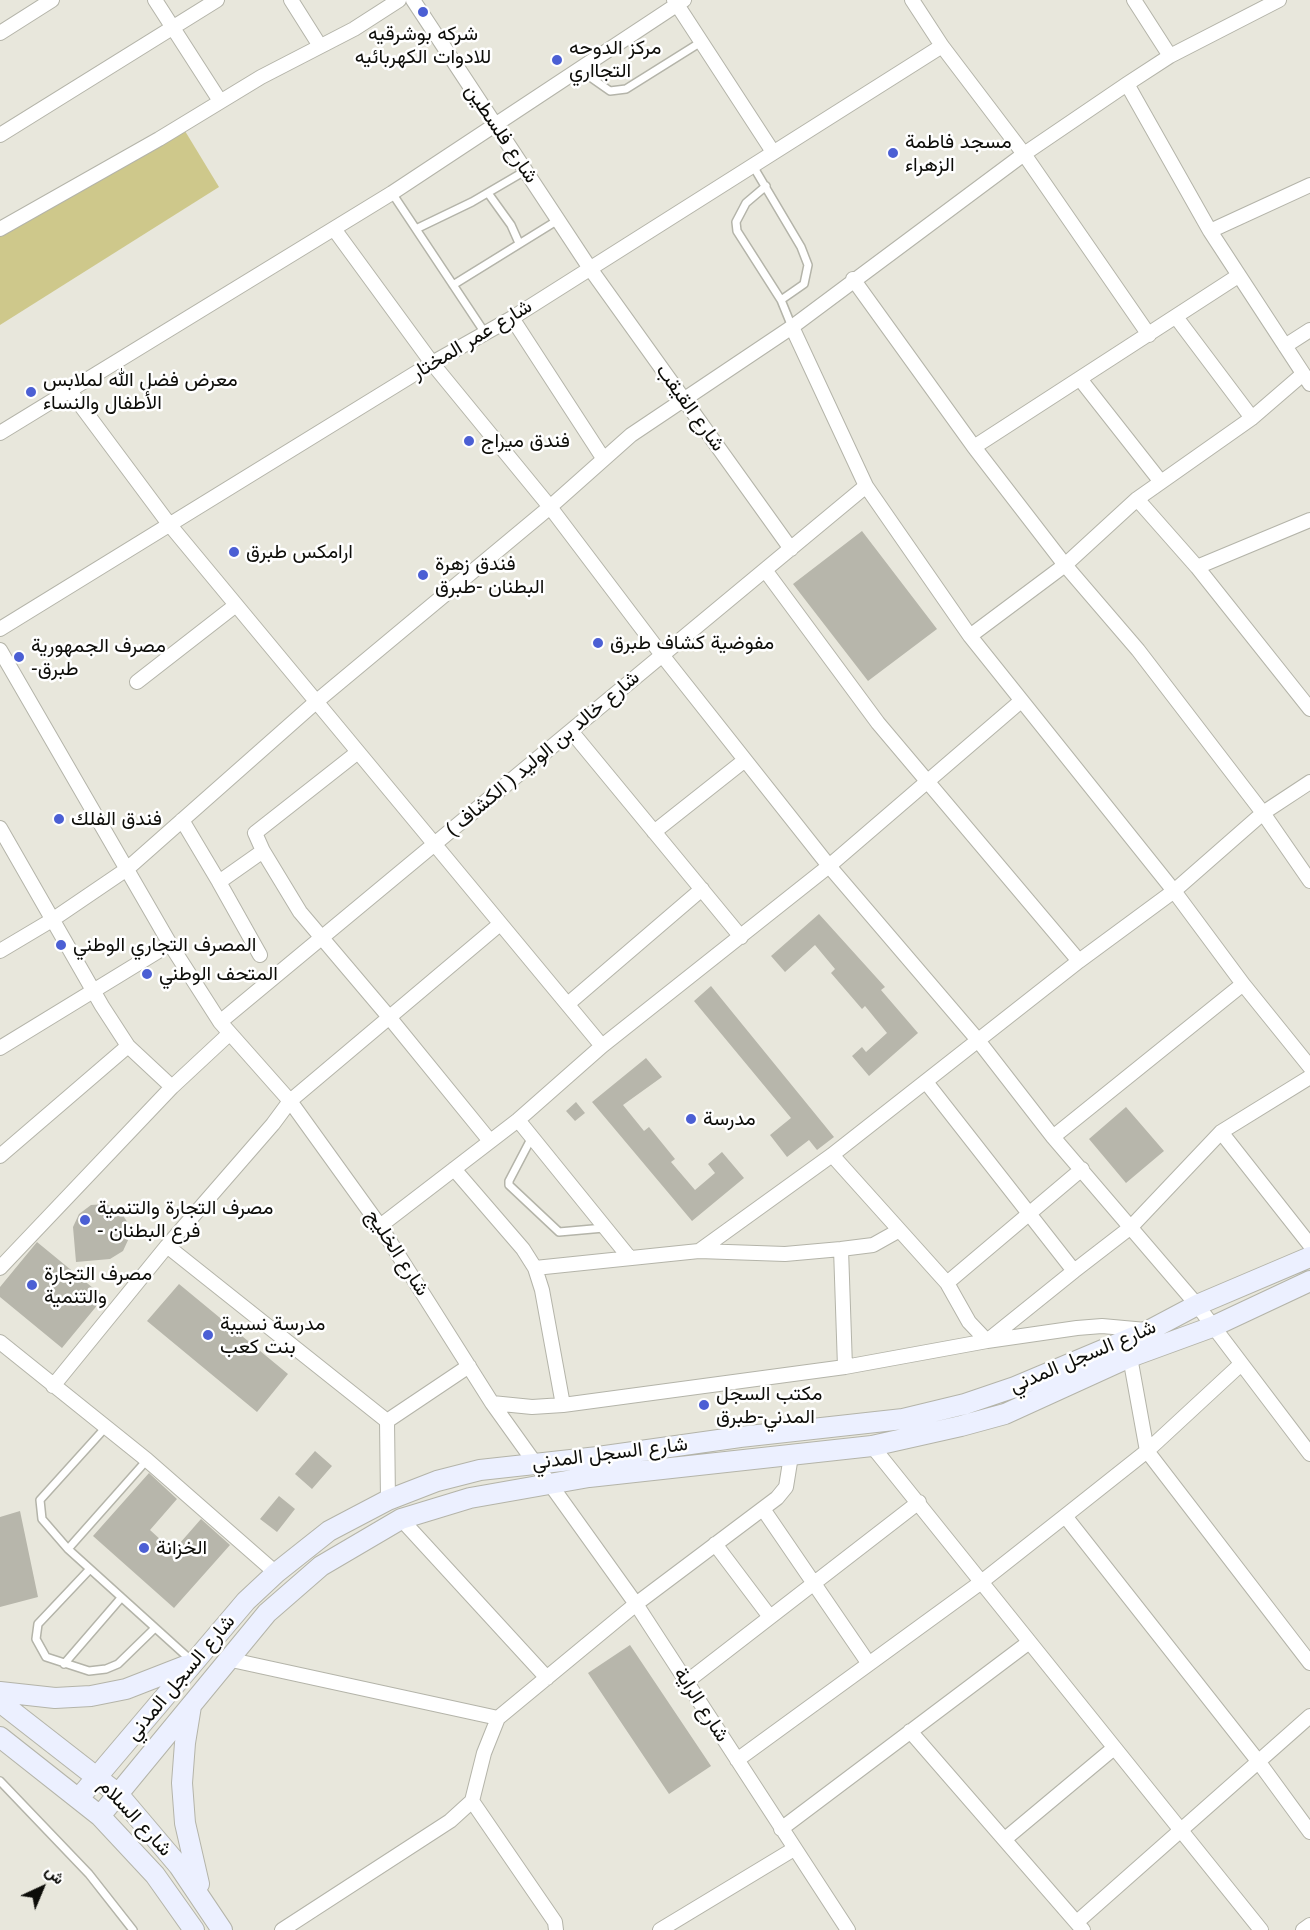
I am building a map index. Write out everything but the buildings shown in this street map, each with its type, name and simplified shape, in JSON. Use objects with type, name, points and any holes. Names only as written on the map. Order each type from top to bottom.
[{"type":"street","points":[[0,33],[52,0]]},
{"type":"street","points":[[155,0],[220,101]]},
{"type":"street","points":[[0,135],[217,0]]},
{"type":"street","points":[[291,0],[320,46]]},
{"type":"street","points":[[0,229],[220,101],[354,29],[399,0]]},
{"type":"street","points":[[912,0],[942,46],[1024,154],[1149,334]]},
{"type":"street","points":[[1134,0],[1170,56]]},
{"type":"street","points":[[0,951],[52,920],[127,869],[317,701],[550,507],[631,435],[792,327],[853,279],[1024,154],[1127,84],[1170,56],[1279,0]]},
{"type":"street","name":"شارع فلسطين","points":[[419,2],[495,127],[589,267]]},
{"type":"street","points":[[0,433],[392,193],[495,127],[678,2],[701,42],[773,152]]},
{"type":"street","name":"شارع عمر المختار","points":[[0,629],[432,363],[512,318],[589,267],[942,46]]},
{"type":"street","points":[[970,636],[1065,565],[1137,499],[1306,379],[1210,231],[1127,84]]},
{"type":"street","points":[[1210,231],[1310,185]]},
{"type":"street","points":[[334,229],[432,363],[550,507],[662,655],[829,866],[977,1039],[1053,1137],[1197,1305],[1240,1365],[1310,1454]]},
{"type":"street","name":"شارع القيقب","points":[[589,267],[791,549]]},
{"type":"street","points":[[974,447],[1238,276]]},
{"type":"street","points":[[853,279],[974,447],[1065,565],[1138,650],[1263,813],[1310,880]]},
{"type":"street","points":[[1176,317],[1252,418]]},
{"type":"street","points":[[512,318],[603,458]]},
{"type":"street","points":[[792,327],[866,486],[970,636],[1174,891],[1243,984],[1310,1067]]},
{"type":"street","points":[[1286,346],[1310,330]]},
{"type":"street","points":[[1080,379],[1161,482]]},
{"type":"street","points":[[70,391],[169,524],[500,924],[569,1003],[602,1046]]},
{"type":"street","name":"شارع خالد بن الوليد ( الكشاف )","points":[[220,1022],[866,486]]},
{"type":"street","points":[[1137,499],[1197,567],[1310,709]]},
{"type":"street","points":[[1197,567],[1310,520]]},
{"type":"street","points":[[765,570],[878,723],[1079,961]]},
{"type":"street","points":[[137,682],[236,605]]},
{"type":"street","name":"شارع الخليج","points":[[0,650],[171,944],[220,1022],[290,1101],[380,1226],[492,1403],[550,1484]]},
{"type":"street","points":[[380,1226],[518,1120],[602,1046],[829,866],[926,780],[1021,701]]},
{"type":"street","points":[[571,731],[741,937]]},
{"type":"street","points":[[358,752],[255,833],[263,851],[300,912],[490,1141]]},
{"type":"street","points":[[654,832],[745,760]]},
{"type":"street","points":[[699,1251],[832,1155],[977,1039],[1174,891],[1263,813],[1310,782]]},
{"type":"street","points":[[182,820],[260,955]]},
{"type":"street","points":[[0,828],[128,1046],[172,1087]]},
{"type":"street","points":[[219,882],[263,851]]},
{"type":"street","points":[[569,1003],[702,890]]},
{"type":"street","points":[[53,1386],[166,1246],[273,1124],[290,1101],[500,924]]},
{"type":"street","points":[[0,1048],[171,944]]},
{"type":"street","points":[[1053,1137],[1243,984]]},
{"type":"street","points":[[0,1268],[172,1087],[229,1034]]},
{"type":"street","points":[[0,1156],[128,1046]]},
{"type":"street","points":[[987,1341],[1131,1227],[1221,1132],[1310,1077]]},
{"type":"street","points":[[926,1082],[1074,1271]]},
{"type":"street","points":[[518,1120],[629,1257]]},
{"type":"street","points":[[1221,1132],[1310,1245]]},
{"type":"street","points":[[832,1155],[947,1283],[969,1322],[987,1341]]},
{"type":"street","points":[[454,1169],[524,1249],[535,1268],[542,1290],[563,1405]]},
{"type":"street","points":[[947,1283],[1082,1169]]},
{"type":"street","points":[[535,1268],[699,1251],[785,1254],[841,1249],[873,1245],[898,1231]]},
{"type":"street","points":[[166,1246],[387,1421]]},
{"type":"street","points":[[841,1249],[845,1367]]},
{"type":"street","name":"شارع السجل المدني","points":[[79,1798],[246,1601],[276,1573],[329,1531],[388,1500],[437,1481],[480,1470],[903,1419],[983,1399],[1148,1331],[1197,1305],[1310,1257]]},
{"type":"street","name":"شارع السجل المدني","points":[[99,1816],[267,1613],[321,1566],[402,1519],[470,1498],[550,1484],[616,1473],[872,1446],[1005,1414],[1130,1356],[1212,1326],[1310,1281]]},
{"type":"street","points":[[492,1403],[532,1407],[563,1405],[845,1367],[987,1341],[1102,1326],[1148,1331]]},
{"type":"street","points":[[0,1342],[147,1460],[276,1573]]},
{"type":"street","points":[[1130,1356],[1147,1451],[1310,1664]]},
{"type":"street","points":[[737,1760],[980,1583],[1147,1451],[1240,1365]]},
{"type":"street","points":[[387,1421],[469,1366]]},
{"type":"street","points":[[387,1421],[388,1500]]},
{"type":"street","points":[[872,1446],[919,1502],[1028,1643],[1261,1930]]},
{"type":"street","points":[[282,1930],[431,1835],[472,1801],[484,1753],[498,1718],[636,1604],[783,1493],[791,1456]]},
{"type":"street","name":"شارع الراية","points":[[550,1484],[636,1604],[848,1930]]},
{"type":"street","points":[[686,1683],[919,1502]]},
{"type":"street","points":[[763,1509],[869,1664]]},
{"type":"street","points":[[1065,1516],[1258,1761],[1310,1832]]},
{"type":"street","points":[[402,1519],[547,1678]]},
{"type":"street","points":[[715,1544],[770,1617]]},
{"type":"street","points":[[781,1829],[1028,1643]]},
{"type":"street","points":[[227,1659],[498,1718]]},
{"type":"street","points":[[0,1692],[55,1698],[91,1696],[126,1689],[160,1678],[193,1662]]},
{"type":"street","name":"شارع السلام","points":[[0,1702],[98,1776],[118,1794],[179,1866],[222,1930]]},
{"type":"street","points":[[191,1704],[182,1783],[190,1853],[204,1901]]},
{"type":"street","points":[[910,1731],[1080,1926],[1181,1829],[1310,1716]]},
{"type":"street","name":"شارع السلام","points":[[0,1737],[99,1816],[155,1875],[194,1930]]},
{"type":"street","points":[[1005,1839],[1114,1748]]},
{"type":"street","points":[[472,1801],[556,1926],[542,1930]]},
{"type":"street","points":[[660,1930],[794,1849]]},
{"type":"street","points":[[1303,1930],[1310,1925]]},
{"type":"lane","points":[[580,70],[610,91],[626,89],[701,42]]},
{"type":"lane","points":[[753,166],[808,265],[804,284],[781,300]]},
{"type":"lane","points":[[418,228],[488,193],[525,171]]},
{"type":"lane","points":[[766,186],[746,203],[736,222],[737,231],[781,300],[792,327]]},
{"type":"lane","points":[[392,193],[418,228],[485,333]]},
{"type":"lane","points":[[488,193],[511,225],[519,243]]},
{"type":"lane","points":[[453,285],[558,220]]},
{"type":"lane","points":[[532,1137],[509,1185],[559,1232],[604,1228]]},
{"type":"lane","points":[[106,1427],[40,1500],[42,1519],[68,1550],[193,1662]]},
{"type":"lane","points":[[68,1550],[147,1460]]},
{"type":"lane","points":[[90,1569],[38,1624],[36,1633],[40,1649],[46,1657],[89,1671],[106,1669],[118,1664],[155,1628]]},
{"type":"lane","points":[[64,1664],[121,1598]]},
{"type":"lane","points":[[0,1781],[89,1874],[133,1930]]},
{"type":"shaded area","points":[[185,131],[219,187],[0,325],[0,234]]},
{"type":"place","name":"شركه بوشرقيه للادوات الكهربائيه","points":[[423,12]]},
{"type":"place","name":"مركز الدوحه التجااري","points":[[557,60]]},
{"type":"place","name":"مسجد فاطمة الزهراء","points":[[893,153]]},
{"type":"place","name":"معرض فضل الله لملابس الأطفال والنساء","points":[[31,392]]},
{"type":"place","name":"فندق ميراج","points":[[469,441]]},
{"type":"place","name":"ارامكس طبرق","points":[[234,552]]},
{"type":"place","name":"فندق زهرة البطنان -طبرق","points":[[423,575]]},
{"type":"place","name":"مفوضية كشاف طبرق","points":[[598,643]]},
{"type":"place","name":"مصرف الجمهورية -طبرق","points":[[19,657]]},
{"type":"place","name":"فندق الفلك","points":[[59,819]]},
{"type":"place","name":"المصرف التجاري الوطني","points":[[61,945]]},
{"type":"place","name":"المتحف الوطني","points":[[147,974]]},
{"type":"place","name":"مدرسة","points":[[691,1119]]},
{"type":"place","name":"مصرف التجارة والتنمية - فرع البطنان","points":[[85,1220]]},
{"type":"place","name":"مصرف التجارة والتنمية","points":[[32,1285]]},
{"type":"place","name":"مدرسة نسيبة بنت كعب","points":[[208,1335]]},
{"type":"place","name":"مكتب السجل المدني-طبرق","points":[[704,1405]]},
{"type":"place","name":"الخزانة","points":[[144,1548]]}]
